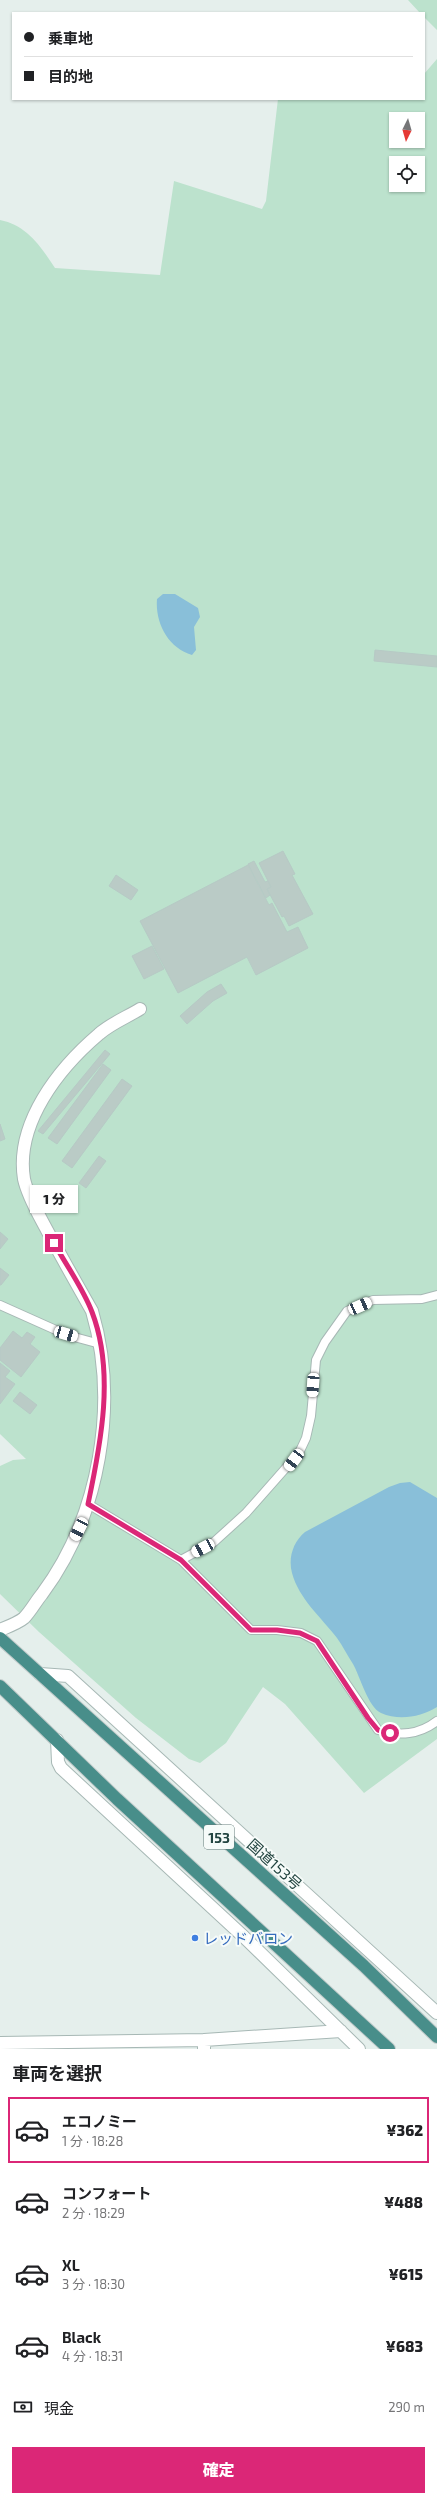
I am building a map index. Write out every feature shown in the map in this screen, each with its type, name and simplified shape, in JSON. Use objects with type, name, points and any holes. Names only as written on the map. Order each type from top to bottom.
[{"type":"highway","name":"国道153号","points":[[0,1638],[364,1966],[437,2037]]},
{"type":"highway","name":"153","points":[[0,1686],[117,1799],[389,2049]]},
{"type":"street","points":[[0,1630],[24,1619],[53,1579],[79,1529],[88,1504],[102,1434],[103,1358],[92,1311],[34,1206],[24,1179],[24,1152],[28,1129],[42,1099],[72,1061],[100,1033],[140,1009]]},
{"type":"street","points":[[40,1674],[68,1676],[281,1873],[376,1956],[437,2013]]},
{"type":"street","points":[[57,1740],[58,1762],[61,1768],[244,1938],[358,2049]]},
{"type":"street","points":[[271,1882],[281,1873]]},
{"type":"street","points":[[244,1938],[277,1946]]},
{"type":"street","points":[[364,1966],[376,1956]]},
{"type":"street","points":[[0,2043],[204,2044],[341,2031]]},
{"type":"lane","points":[[181,1560],[214,1542],[241,1518],[299,1453],[306,1438],[311,1416],[316,1360],[325,1342],[347,1311],[373,1300],[422,1299],[437,1296]]},
{"type":"lane","points":[[0,1305],[66,1334],[100,1344]]},
{"type":"lane","points":[[88,1504],[181,1560],[251,1630],[277,1630],[300,1633],[317,1641],[378,1730],[403,1734],[420,1732],[437,1721]]},
{"type":"green space","points":[[408,0],[437,0],[437,30],[425,18],[425,12],[419,12]]},
{"type":"green space","points":[[437,59],[437,1739],[364,1793],[285,1704],[263,1687],[226,1743],[200,1763],[189,1759],[136,1718],[39,1632],[0,1594],[0,1466],[13,1460],[26,1459],[0,1434],[0,220],[10,223],[26,232],[39,245],[55,268],[160,275],[174,181],[262,209],[266,201],[278,100],[425,100],[425,73]]},
{"type":"water","points":[[163,594],[175,594],[198,608],[200,617],[194,627],[196,650],[192,655],[176,647],[170,641],[161,625],[158,617],[157,599]]},
{"type":"water","points":[[410,1482],[437,1498],[437,1707],[410,1717],[395,1717],[376,1710],[368,1698],[356,1669],[341,1644],[305,1599],[295,1582],[291,1567],[291,1556],[297,1541],[305,1532],[389,1487],[400,1483]]},
{"type":"building","points":[[375,650],[437,656],[437,667],[374,661]]},
{"type":"building","points":[[283,851],[295,874],[292,875],[313,914],[289,926],[284,916],[282,917],[267,889],[271,887],[259,863]]},
{"type":"building","points":[[254,861],[265,882],[268,881],[271,887],[267,889],[270,895],[266,898],[248,864]]},
{"type":"building","points":[[248,865],[269,905],[272,903],[287,932],[298,927],[308,948],[256,975],[247,957],[178,993],[140,921]]},
{"type":"building","points":[[116,875],[138,890],[131,900],[109,886]]},
{"type":"building","points":[[152,946],[164,969],[144,979],[132,956]]},
{"type":"building","points":[[221,984],[227,993],[213,1001],[187,1024],[180,1016],[207,992]]},
{"type":"building","points":[[105,1050],[110,1054],[43,1134],[38,1131]]},
{"type":"building","points":[[103,1064],[111,1070],[57,1144],[48,1138]]},
{"type":"building","points":[[122,1079],[132,1086],[72,1168],[62,1161]]},
{"type":"building","points":[[0,1124],[5,1139],[0,1141]]},
{"type":"building","points":[[99,1156],[106,1161],[86,1188],[79,1183]]},
{"type":"building","points":[[0,1232],[8,1239],[0,1249]]},
{"type":"building","points":[[0,1268],[9,1275],[1,1285],[0,1285]]},
{"type":"building","points":[[13,1331],[22,1338],[27,1332],[35,1337],[30,1344],[40,1352],[21,1377],[0,1360],[0,1348]]},
{"type":"building","points":[[0,1363],[10,1371],[5,1377],[15,1384],[0,1404]]},
{"type":"building","points":[[20,1392],[37,1405],[30,1414],[13,1401]]},
{"type":"place","name":"レッドバロン","points":[[195,1938]]},
{"type":"route","points":[[54,1243],[92,1311],[103,1358],[102,1434],[88,1504],[181,1560],[251,1630],[277,1630],[300,1633],[317,1641],[368,1718],[378,1730],[390,1733]]}]
